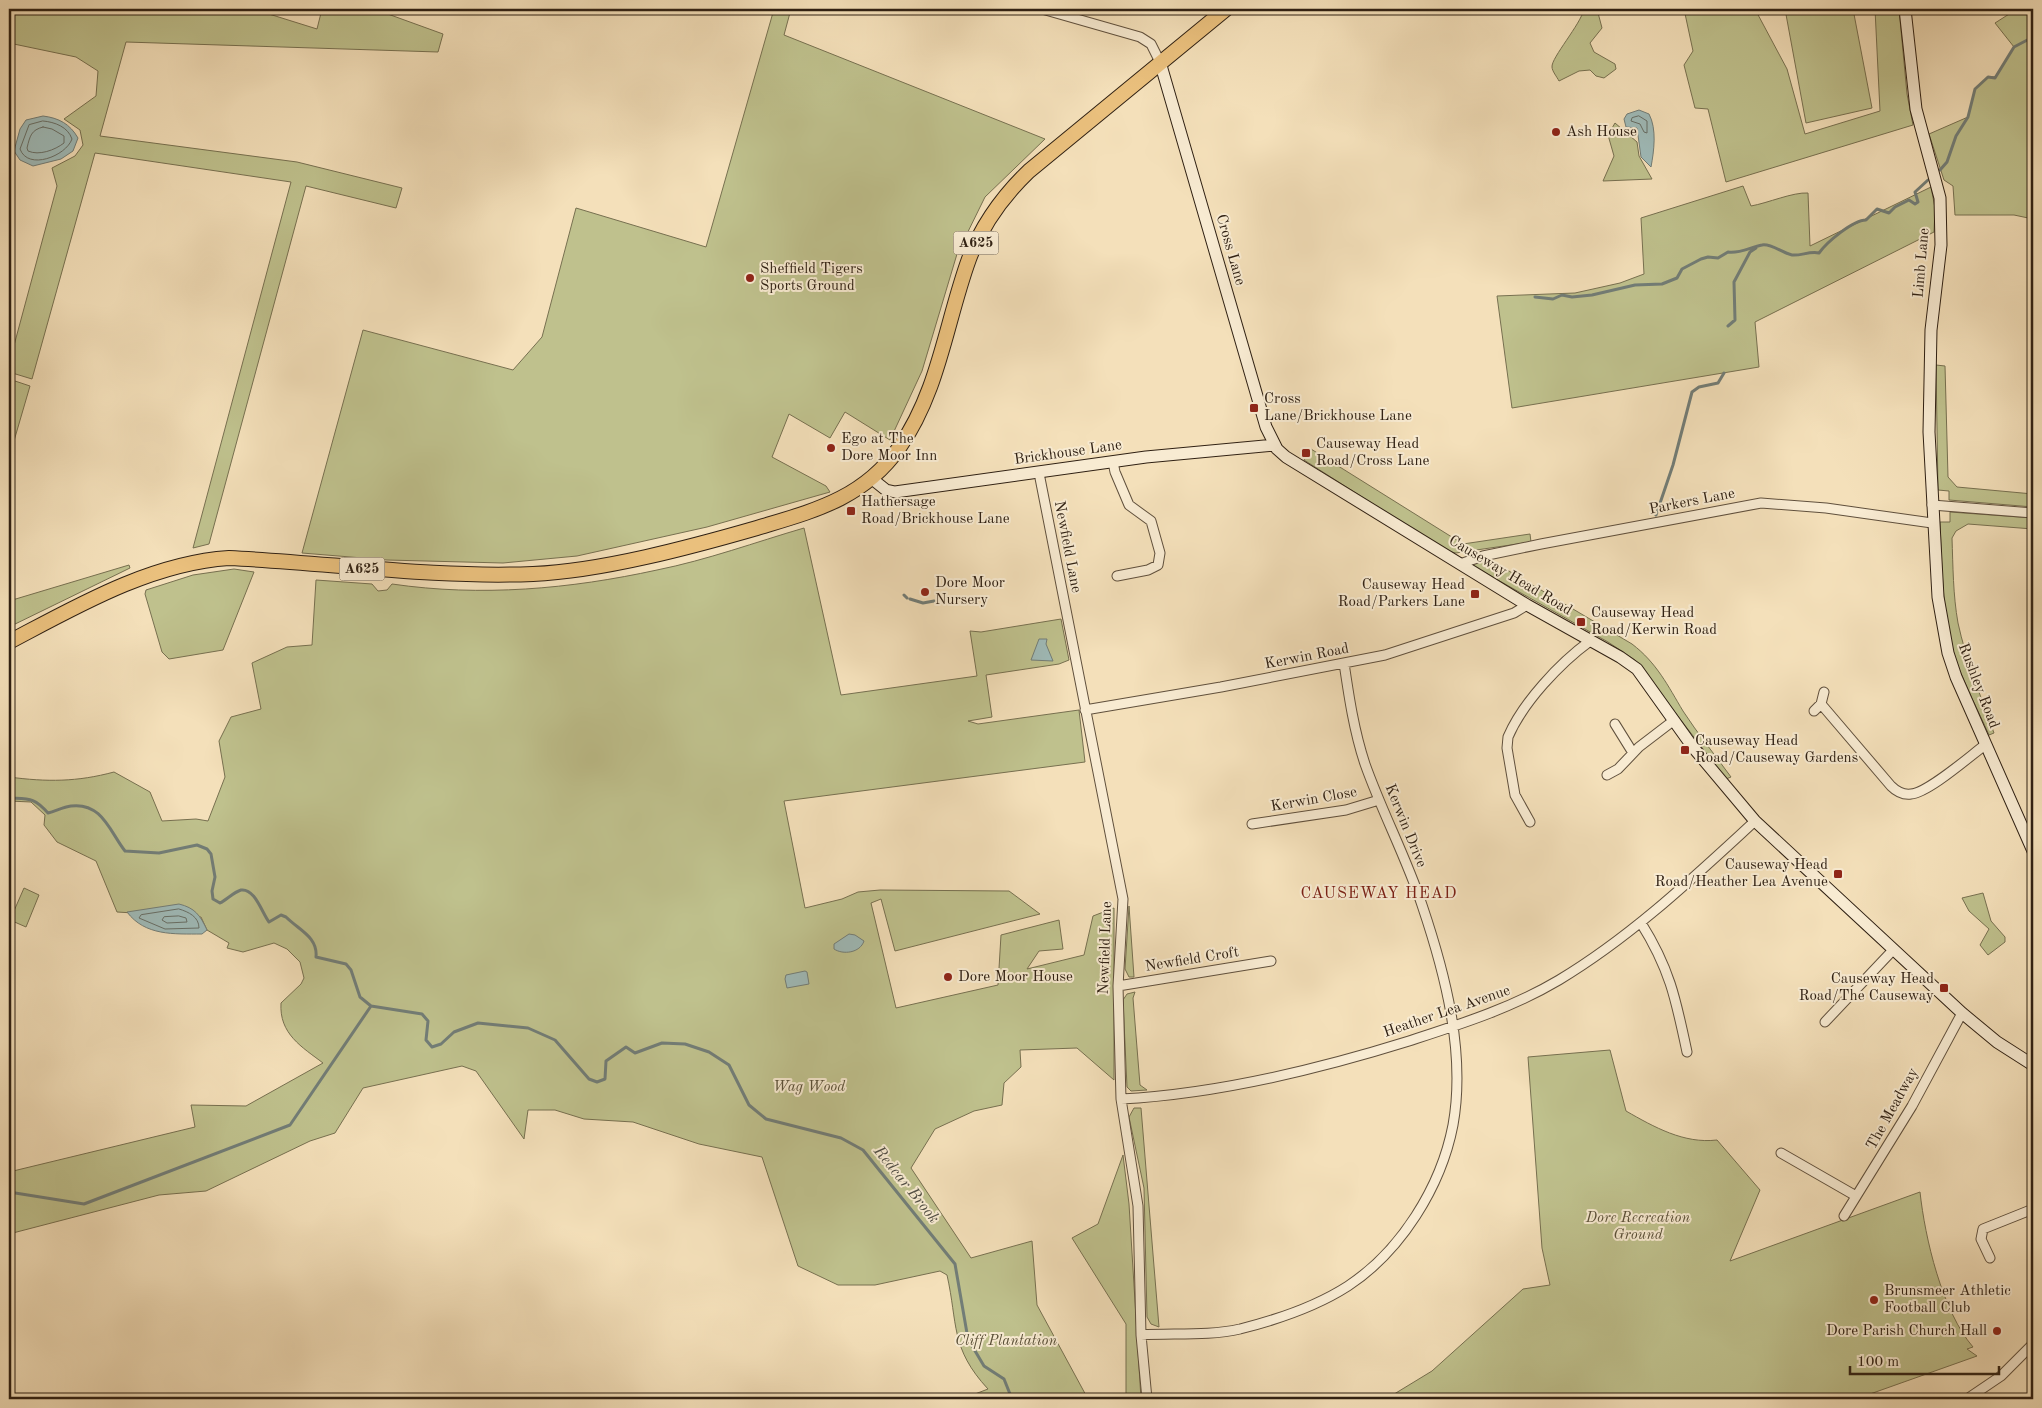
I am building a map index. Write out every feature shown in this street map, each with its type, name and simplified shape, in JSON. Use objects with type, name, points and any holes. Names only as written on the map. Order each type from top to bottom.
[{"type":"main road","name":"A625","points":[[9,642],[134,582],[171,568],[202,561],[250,559],[412,572],[512,574],[561,570],[613,562],[729,536],[822,508],[844,498],[872,478],[898,449],[919,412],[937,370],[970,257],[997,207],[1010,190],[1029,171],[1226,9]]},
{"type":"street","points":[[1042,9],[1140,37],[1152,44],[1160,62]]},
{"type":"street","name":"Limb Lane","points":[[1905,9],[1916,109],[1940,198],[1941,245],[1931,330],[1929,379],[1932,522]]},
{"type":"street","name":"Cross Lane","points":[[1160,62],[1266,427],[1274,445]]},
{"type":"street","name":"Brickhouse Lane","points":[[872,478],[886,490],[895,492],[1114,462],[1274,445]]},
{"type":"street","name":"Causeway Head Road","points":[[1274,445],[1286,457],[1526,605],[1637,668],[1673,721],[1725,787],[1756,821],[1962,1013],[1997,1042],[2033,1065]]},
{"type":"street","points":[[1114,462],[1115,472],[1129,505],[1151,521],[1160,553],[1158,565],[1148,570],[1117,576]]},
{"type":"street","name":"Newfield Lane","points":[[1039,473],[1122,900],[1118,986],[1121,1099],[1138,1206],[1141,1335],[1147,1399]]},
{"type":"street","name":"Parkers Lane","points":[[1460,564],[1483,556],[1541,544],[1761,503],[1826,508],[1932,522]]},
{"type":"street","points":[[1932,505],[2033,513]]},
{"type":"street","name":"Rushley Road","points":[[1932,522],[1938,597],[1948,653],[2033,851]]},
{"type":"street","name":"Kerwin Road","points":[[1084,710],[1344,663],[1405,650],[1514,613],[1526,605]]},
{"type":"street","points":[[1530,822],[1515,795],[1507,748],[1508,737],[1546,682],[1561,665],[1590,641]]},
{"type":"street","name":"Kerwin Drive","points":[[1141,1335],[1230,1330],[1260,1323],[1329,1297],[1362,1276],[1377,1262],[1418,1212],[1443,1159],[1453,1124],[1456,1069],[1452,1027],[1443,981],[1422,906],[1379,800],[1358,740],[1344,663]]},
{"type":"street","points":[[1814,711],[1821,704],[1824,692]]},
{"type":"street","points":[[1821,704],[1890,786],[1904,794],[1917,794],[1986,745]]},
{"type":"street","points":[[1607,775],[1618,769],[1633,753],[1673,721]]},
{"type":"street","points":[[1615,724],[1633,753]]},
{"type":"street","name":"Kerwin Close","points":[[1252,824],[1346,810],[1379,800]]},
{"type":"street","name":"Heather Lea Avenue","points":[[1121,1099],[1186,1093],[1283,1074],[1383,1049],[1497,1011],[1534,993],[1580,966],[1641,922],[1756,821]]},
{"type":"street","points":[[1641,922],[1663,959],[1671,980],[1687,1052]]},
{"type":"street","points":[[1825,1022],[1893,950]]},
{"type":"street","name":"Newfield Croft","points":[[1118,986],[1271,961]]},
{"type":"street","name":"The Meadway","points":[[1844,1216],[1912,1106],[1962,1013]]},
{"type":"street","points":[[1781,1153],[1856,1196]]},
{"type":"street","points":[[1990,1258],[1981,1239],[1983,1229],[2033,1209]]},
{"type":"street","points":[[1967,1399],[2001,1376],[2033,1344]]},
{"type":"green space","points":[[9,9],[253,9],[317,29],[322,9],[374,9],[443,34],[438,52],[126,42],[100,136],[297,162],[402,188],[396,208],[306,186],[209,544],[193,548],[291,182],[95,153],[32,379],[9,372],[9,364],[57,186],[52,168],[75,156],[83,145],[80,130],[64,119],[96,96],[98,71],[76,57],[9,43]]},
{"type":"green space","name":"Sheffield Tigers Sports Ground","points":[[774,9],[791,9],[784,35],[1045,139],[985,197],[957,254],[922,371],[890,440],[845,412],[830,438],[789,414],[772,457],[826,486],[830,492],[707,527],[577,556],[503,563],[387,560],[302,553],[363,330],[513,370],[542,337],[576,208],[706,247]]},
{"type":"green space","points":[[1584,9],[1597,9],[1602,28],[1590,43],[1594,52],[1615,64],[1616,69],[1604,78],[1596,76],[1590,70],[1579,71],[1559,81],[1552,69],[1553,63],[1578,23]]},
{"type":"green space","points":[[1684,9],[1749,9],[1756,11],[1787,69],[1805,134],[1880,111],[1875,9],[1899,9],[1907,94],[1913,125],[1726,182],[1708,109],[1695,108],[1684,65],[1693,51]]},
{"type":"green space","points":[[1785,9],[1853,9],[1872,108],[1806,123]]},
{"type":"green space","points":[[2017,9],[2033,9],[2033,219],[2014,215],[1955,215],[1953,186],[1944,180],[1929,134],[1968,117],[1975,89],[1988,77],[1995,77],[2014,47],[1995,23]]},
{"type":"green space","points":[[1615,123],[1637,142],[1639,156],[1652,179],[1603,181],[1614,156],[1608,135]]},
{"type":"green space","points":[[1743,186],[1751,206],[1795,194],[1808,193],[1810,246],[1931,187],[1935,208],[1934,232],[1755,322],[1759,367],[1512,408],[1497,296],[1575,293],[1620,283],[1644,274],[1641,218]]},
{"type":"green space","points":[[1936,365],[1945,366],[1948,477],[1957,487],[2033,494],[2033,507],[1949,500],[1949,491],[1938,490]]},
{"type":"green space","points":[[9,379],[30,386],[9,458]]},
{"type":"green space","points":[[1311,449],[1463,544],[1530,534],[1531,542],[1456,553],[1447,551],[1304,460]]},
{"type":"green space","points":[[1950,512],[2033,518],[2033,529],[1968,524],[1956,531],[1952,538],[1954,591],[1958,623],[1969,665],[1994,733],[1989,735],[1967,689],[1956,660],[1945,610],[1940,522],[1950,522]]},
{"type":"green space","points":[[804,528],[841,695],[977,676],[970,631],[981,632],[1061,619],[1069,660],[1059,664],[986,675],[992,717],[968,721],[978,724],[1079,710],[1085,762],[784,801],[805,908],[842,899],[858,892],[880,890],[1009,891],[1040,914],[895,951],[881,899],[871,903],[896,1008],[998,985],[1001,935],[1059,920],[1063,949],[1039,951],[1027,969],[1084,955],[1093,916],[1114,908],[1114,1080],[1077,1048],[1020,1050],[1021,1067],[1004,1083],[1002,1105],[974,1111],[935,1129],[911,1168],[971,1258],[1032,1241],[1037,1305],[1088,1399],[962,1399],[988,1389],[967,1361],[961,1348],[947,1275],[940,1271],[875,1285],[838,1285],[798,1266],[762,1157],[699,1144],[633,1122],[584,1119],[555,1110],[528,1110],[524,1139],[476,1071],[462,1066],[363,1088],[335,1133],[310,1141],[206,1191],[159,1195],[9,1234],[9,1172],[195,1127],[191,1105],[246,1106],[323,1063],[293,1039],[281,1014],[281,1003],[301,984],[304,978],[300,962],[287,949],[274,943],[243,952],[227,948],[229,943],[207,930],[201,917],[117,912],[96,861],[57,842],[44,825],[45,815],[31,802],[9,801],[9,777],[62,780],[87,778],[114,772],[150,792],[162,821],[196,819],[208,821],[225,777],[219,741],[231,717],[261,709],[252,663],[287,647],[312,645],[316,580],[372,584],[378,591],[387,590],[392,584],[459,590],[525,589],[558,586],[624,577],[676,566]]},
{"type":"green space","points":[[1487,558],[1641,651],[1661,675],[1689,720],[1731,777],[1726,779],[1635,660],[1608,642],[1473,566],[1473,563]]},
{"type":"green space","points":[[129,565],[130,568],[9,627],[9,601]]},
{"type":"green space","points":[[234,569],[254,572],[223,650],[169,659],[162,652],[145,594],[146,590],[193,575]]},
{"type":"green space","points":[[24,888],[39,895],[26,927],[10,920]]},
{"type":"green space","points":[[1983,893],[1991,921],[2005,937],[2005,942],[1988,955],[1980,945],[1989,929],[1969,911],[1962,898]]},
{"type":"green space","points":[[1129,906],[1134,977],[1129,977],[1125,969]]},
{"type":"green space","points":[[1135,992],[1133,998],[1140,1085],[1147,1090],[1131,1091],[1127,1087],[1123,1000],[1127,994]]},
{"type":"green space","name":"Dore Recreation Ground","points":[[1610,1050],[1626,1111],[1647,1123],[1681,1137],[1705,1141],[1717,1140],[1760,1190],[1730,1261],[1920,1192],[1926,1231],[1944,1294],[1952,1314],[1973,1347],[1967,1349],[1977,1356],[1856,1399],[1386,1399],[1432,1371],[1523,1289],[1550,1285],[1542,1248],[1528,1057]]},
{"type":"green space","points":[[1134,1108],[1141,1108],[1159,1327],[1151,1324],[1147,1317],[1144,1188],[1129,1117]]},
{"type":"green space","points":[[1123,1155],[1129,1204],[1141,1399],[1126,1399],[1126,1324],[1072,1238],[1098,1224]]},
{"type":"water","points":[[1639,110],[1649,114],[1652,120],[1654,147],[1651,167],[1641,157],[1637,128],[1626,127],[1624,119],[1627,114]]},
{"type":"water","points":[[43,116],[54,118],[64,123],[78,138],[73,151],[61,159],[33,166],[20,160],[14,151],[20,129],[26,120]]},
{"type":"water","points":[[1039,639],[1047,639],[1046,644],[1053,661],[1031,660]]},
{"type":"water","points":[[179,904],[196,913],[207,930],[202,934],[181,934],[151,930],[134,920],[127,912]]},
{"type":"water","points":[[849,934],[855,935],[864,941],[862,945],[851,952],[842,952],[834,949],[834,944]]},
{"type":"water","points":[[807,972],[809,984],[787,988],[786,975]]},
{"type":"waterway","points":[[1940,170],[1947,162],[1956,136],[1968,117],[1975,89],[1988,77],[1995,78],[2014,47],[2033,37]]},
{"type":"waterway","points":[[1535,297],[1553,299],[1562,295],[1572,297],[1592,295],[1635,285],[1662,284],[1677,278],[1682,269],[1701,259],[1708,257],[1718,258],[1728,252],[1741,251],[1762,245],[1769,245],[1792,255],[1819,253],[1841,232],[1854,224],[1866,220],[1877,209],[1889,213],[1895,207],[1909,200],[1915,204],[1918,202],[1915,192],[1928,180]]},
{"type":"waterway","points":[[1728,326],[1735,320],[1734,282],[1750,252],[1756,248]]},
{"type":"waterway","points":[[1656,515],[1673,465],[1692,392],[1699,387],[1718,383],[1724,373]]},
{"type":"waterway","points":[[904,595],[907,598]]},
{"type":"waterway","points":[[910,599],[923,603],[934,601]]},
{"type":"waterway","name":"Redcar Brook","points":[[9,798],[35,801],[48,813],[71,806],[82,806],[90,809],[98,813],[104,820],[125,851],[159,853],[197,845],[207,849],[211,854],[215,877],[212,891],[213,899],[220,903],[238,891],[246,890],[258,902],[269,922],[281,915],[286,917],[311,939],[316,950],[316,957],[346,964],[351,970],[360,997],[371,1006],[422,1014],[428,1021],[426,1040],[432,1047],[441,1044],[454,1032],[478,1023],[528,1028],[555,1040],[589,1079],[597,1082],[605,1079],[606,1061],[626,1047],[635,1053],[662,1043],[685,1044],[709,1052],[729,1065],[749,1105],[766,1119],[841,1138],[863,1150],[955,1264],[968,1339],[984,1366],[1004,1379],[1012,1399]]},
{"type":"waterway","points":[[9,1192],[84,1204],[290,1125],[371,1006]]},
{"type":"place","name":"Ash House","points":[[1556,132]]},
{"type":"place","name":"Sheffield Tigers Sports Ground","points":[[750,278]]},
{"type":"place","name":"Cross Lane/Brickhouse Lane","points":[[1254,408]]},
{"type":"place","name":"Ego at The Dore Moor Inn","points":[[831,448]]},
{"type":"place","name":"Causeway Head Road/Cross Lane","points":[[1306,453]]},
{"type":"place","name":"Hathersage Road/Brickhouse Lane","points":[[851,511]]},
{"type":"place","name":"Dore Moor Nursery","points":[[925,592]]},
{"type":"place","name":"Causeway Head Road/Parkers Lane","points":[[1475,594]]},
{"type":"place","name":"Causeway Head Road/Kerwin Road","points":[[1581,622]]},
{"type":"place","name":"Causeway Head Road/Causeway Gardens","points":[[1685,750]]},
{"type":"place","name":"Causeway Head Road/Heather Lea Avenue","points":[[1838,874]]},
{"type":"place","name":"Dore Moor House","points":[[948,977]]},
{"type":"place","name":"Causeway Head Road/The Causeway","points":[[1944,988]]},
{"type":"place","name":"Brunsmeer Athletic Football Club","points":[[1874,1300]]},
{"type":"place","name":"Dore Parish Church Hall","points":[[1997,1331]]},
{"type":"district","name":"CAUSEWAY HEAD","points":[[1379,894]]},
{"type":"park label","name":"Wag Wood","points":[[809,1087]]},
{"type":"park label","name":"Cliff Plantation","points":[[1006,1341]]}]
